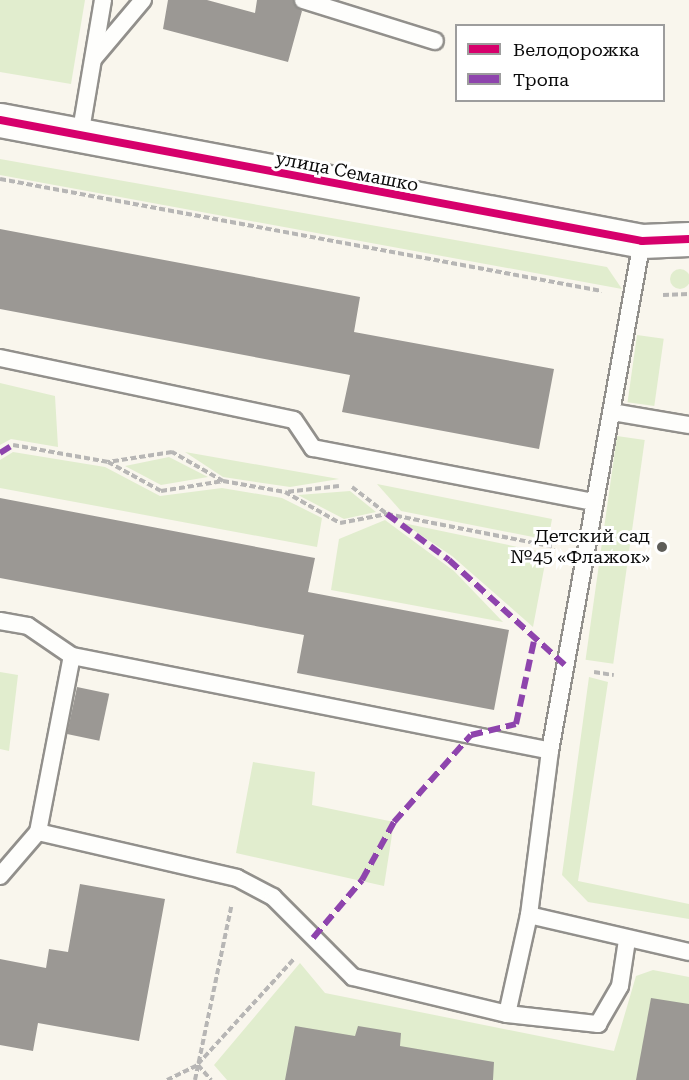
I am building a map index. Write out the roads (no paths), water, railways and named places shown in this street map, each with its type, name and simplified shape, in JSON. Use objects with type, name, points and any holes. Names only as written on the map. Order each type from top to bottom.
[{"type":"street","name":"улица Семашко","points":[[0,120],[642,241],[689,239]]},
{"type":"lane","points":[[80,136],[103,0]]},
{"type":"lane","points":[[93,59],[143,0]]},
{"type":"lane","points":[[303,0],[435,41]]},
{"type":"lane","points":[[507,1014],[529,915],[550,751],[642,241]]},
{"type":"lane","points":[[0,358],[294,420],[313,448],[594,502]]},
{"type":"lane","points":[[612,412],[689,425]]},
{"type":"lane","points":[[0,621],[28,626],[72,656],[550,751]]},
{"type":"lane","points":[[0,876],[38,832],[72,656]]},
{"type":"lane","points":[[38,832],[237,879],[273,897],[353,977],[507,1014],[598,1024],[621,986],[627,940]]},
{"type":"lane","points":[[529,915],[627,940],[689,952]]},
{"type":"place","name":"Детский сад №45 «Флажок»","points":[[662,547]]}]
